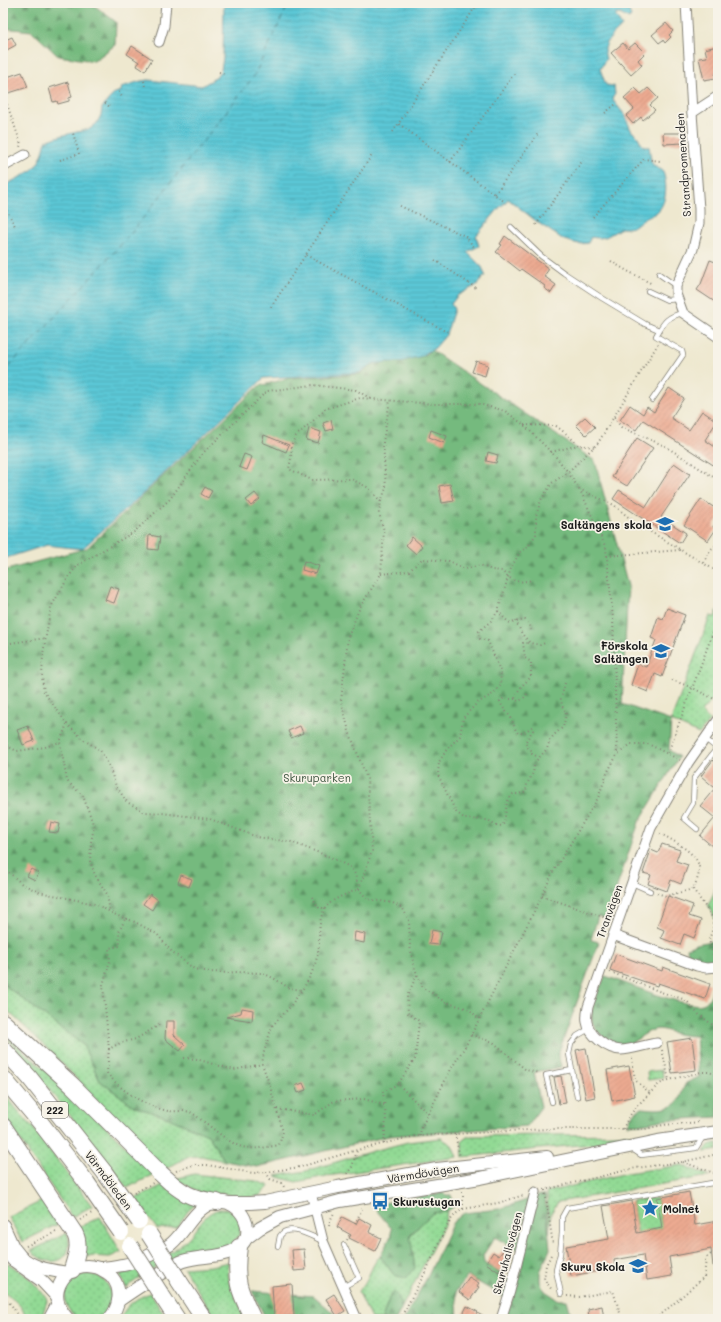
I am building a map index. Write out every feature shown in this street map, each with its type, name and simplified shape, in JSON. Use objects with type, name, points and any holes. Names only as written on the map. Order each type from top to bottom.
[{"type":"highway","points":[[3,1022],[78,1091],[163,1178],[198,1199],[223,1202]]},
{"type":"highway","name":"Värmdöleden","points":[[3,1049],[29,1077],[105,1173],[149,1234],[204,1319]]},
{"type":"highway","name":"Värmdöleden","points":[[3,1078],[40,1122],[87,1183],[121,1232],[177,1319]]},
{"type":"highway","points":[[3,1126],[78,1240],[77,1249],[70,1272]]},
{"type":"highway","points":[[242,1244],[237,1260],[237,1278],[253,1319]]},
{"type":"main road","name":"Värmdövägen","points":[[118,1301],[145,1282],[181,1262],[199,1257],[227,1254],[242,1244],[260,1228],[274,1220],[295,1212],[340,1201],[480,1178],[658,1141],[704,1128],[718,1132]]},
{"type":"main road","name":"Värmdövägen","points":[[223,1202],[257,1203],[437,1170],[623,1148]]},
{"type":"main road","points":[[3,1225],[7,1248],[20,1254],[28,1262],[38,1267],[70,1272],[86,1266],[99,1268],[134,1263],[171,1244],[201,1209],[209,1204],[223,1202],[240,1211],[246,1220],[247,1229],[242,1244]]},
{"type":"main road","points":[[20,1254],[57,1299],[68,1319]]},
{"type":"main road","points":[[99,1268],[111,1276],[117,1288],[117,1307],[109,1319]]},
{"type":"main road","points":[[57,1299],[60,1284],[70,1272]]},
{"type":"street","points":[[159,42],[164,26],[166,3]]},
{"type":"street","name":"Strandpromenaden","points":[[676,286],[692,249],[699,223],[686,3]]},
{"type":"street","points":[[692,113],[718,96]]},
{"type":"street","points":[[3,167],[25,155]]},
{"type":"street","points":[[676,286],[678,299],[683,313],[718,337]]},
{"type":"street","name":"Tranvägen","points":[[589,1029],[587,1023],[588,1007],[651,828],[688,763],[718,720]]},
{"type":"street","points":[[613,935],[697,966],[706,968],[717,967]]},
{"type":"street","points":[[589,1029],[595,1036],[611,1048],[622,1050],[657,1043]]},
{"type":"street","name":"Skuruhallsvägen","points":[[501,1319],[516,1269],[535,1192]]},
{"type":"street","points":[[310,1193],[323,1241],[357,1319]]},
{"type":"street","points":[[49,1319],[57,1299]]},
{"type":"lane","points":[[511,227],[541,256],[602,298],[645,324],[659,330]]},
{"type":"lane","points":[[659,274],[676,286]]},
{"type":"lane","points":[[648,291],[667,300],[678,299]]},
{"type":"lane","points":[[652,400],[683,355],[682,351],[656,336],[670,316],[683,313]]},
{"type":"lane","points":[[698,829],[684,818],[693,804],[694,778],[717,749],[704,738]]},
{"type":"lane","points":[[632,883],[650,891]]},
{"type":"lane","points":[[577,1097],[569,1054],[571,1044],[577,1036],[589,1029]]},
{"type":"lane","points":[[552,1102],[546,1075],[572,1070]]},
{"type":"lane","points":[[561,1294],[556,1270],[560,1254],[562,1217],[567,1208],[718,1182]]},
{"type":"lane","points":[[278,1246],[279,1237],[284,1231],[296,1230],[323,1241]]},
{"type":"lane","points":[[343,1287],[359,1278],[344,1244]]},
{"type":"path","points":[[393,132],[478,3]]},
{"type":"path","points":[[219,72],[225,74]]},
{"type":"path","points":[[450,162],[514,74]]},
{"type":"path","points":[[144,81],[145,87]]},
{"type":"path","points":[[119,92],[123,99]]},
{"type":"path","points":[[3,93],[21,144],[15,160]]},
{"type":"path","points":[[105,103],[111,108]]},
{"type":"path","points":[[605,113],[616,104]]},
{"type":"path","points":[[398,124],[506,202]]},
{"type":"path","points":[[495,194],[539,132]]},
{"type":"path","points":[[60,160],[79,154],[73,133]]},
{"type":"path","points":[[271,307],[372,155]]},
{"type":"path","points":[[592,217],[644,159],[660,160]]},
{"type":"path","points":[[536,225],[582,160]]},
{"type":"path","points":[[3,203],[16,226]]},
{"type":"path","points":[[400,206],[465,236],[475,248]]},
{"type":"path","points":[[306,254],[447,332]]},
{"type":"path","points":[[435,260],[476,288]]},
{"type":"path","points":[[611,261],[656,286]]},
{"type":"path","points":[[565,683],[560,699],[566,712],[563,727],[550,740],[547,749],[535,762],[533,773],[527,784],[526,790],[519,794],[513,794],[507,802],[504,823],[502,826],[496,825],[488,820],[466,819],[456,812],[438,775],[439,762],[447,749],[460,736],[463,718],[476,703],[493,694],[500,686],[501,673],[492,650],[488,641],[480,639],[478,632],[492,620],[498,611],[511,568],[520,552],[528,547],[536,534],[536,516],[541,500],[552,483],[568,472],[598,443],[661,339]]},
{"type":"path","points":[[371,399],[356,390],[313,385],[267,391],[203,453],[170,499],[134,532],[78,565],[69,576],[51,607],[43,654],[42,677],[44,692],[67,724],[84,740],[100,750],[108,764],[116,786],[127,802],[145,812],[210,819],[257,837],[291,842],[330,857],[350,867],[355,874],[359,889],[367,899],[393,903],[403,909],[409,920],[410,945],[415,970],[422,988],[445,1002],[469,1009],[479,1018]]},
{"type":"path","points":[[381,502],[369,488],[351,479],[312,480],[289,469],[292,443],[296,436],[325,409],[360,398],[434,404],[479,404],[505,412],[524,425],[551,452],[568,472],[578,488],[606,548],[613,618],[617,755]]},
{"type":"path","points":[[125,919],[119,932],[120,946],[110,948],[110,961],[103,985],[109,1049],[107,1073],[115,1084],[142,1102],[168,1111],[190,1112],[222,1137],[243,1148],[259,1149],[279,1145],[283,1132],[262,1064],[272,1026],[289,1008],[302,990],[313,970],[318,956],[320,921],[326,908],[328,905],[347,894],[359,889],[372,851],[367,779],[349,731],[341,701],[348,637],[360,607],[381,574],[384,531],[379,513],[386,488],[383,442],[390,400]]},
{"type":"path","points":[[614,417],[622,427],[665,446],[718,480]]},
{"type":"path","points":[[524,425],[556,426],[568,435],[578,446]]},
{"type":"path","points":[[551,452],[578,446],[594,447]]},
{"type":"path","points":[[578,488],[614,505],[634,522],[718,572]]},
{"type":"path","points":[[704,563],[711,548],[718,545]]},
{"type":"path","points":[[607,556],[682,550]]},
{"type":"path","points":[[381,574],[409,571],[422,559],[449,561],[465,569],[480,565],[492,570],[502,571],[508,579],[520,583],[532,580]]},
{"type":"path","points":[[498,611],[510,623],[524,620],[530,625],[531,630]]},
{"type":"path","points":[[668,753],[718,619]]},
{"type":"path","points":[[516,621],[522,634],[530,643]]},
{"type":"path","points":[[3,644],[46,638]]},
{"type":"path","points":[[515,699],[518,690],[531,677],[531,662],[525,658],[523,643],[540,645],[545,643]]},
{"type":"path","points":[[672,680],[693,688],[718,701]]},
{"type":"path","points":[[527,694],[518,701],[515,699],[509,700],[504,698],[500,701],[518,733],[523,733],[532,727],[533,730],[526,741],[526,746],[531,750],[532,754],[540,757]]},
{"type":"path","points":[[67,724],[60,742],[67,781],[83,796],[94,827],[91,842],[90,861],[107,894],[110,912]]},
{"type":"path","points":[[3,744],[17,750],[45,747],[60,742]]},
{"type":"path","points":[[420,1136],[421,1128],[451,1069],[471,1035],[552,874],[598,798],[607,773],[617,755],[631,744],[648,744],[684,761]]},
{"type":"path","points":[[651,828],[680,846],[697,861],[699,868],[694,889],[713,920],[713,928],[708,940],[717,967]]},
{"type":"path","points":[[3,866],[22,884],[39,892],[95,904],[157,934],[170,950],[194,969],[210,972],[264,973],[289,988],[302,990]]},
{"type":"path","points":[[650,891],[666,896],[694,889]]},
{"type":"path","points":[[542,896],[618,922]]},
{"type":"path","points":[[312,897],[319,908],[326,908]]},
{"type":"path","points":[[601,968],[661,992],[686,1000],[697,1013],[718,1030]]},
{"type":"path","points":[[384,1144],[386,1118],[383,1092],[398,1084],[416,1059],[419,1021],[408,1013],[408,996],[417,975]]},
{"type":"path","points":[[109,1049],[120,1042],[136,1039],[159,1025]]},
{"type":"path","points":[[471,1035],[493,1042],[526,1070],[546,1075]]},
{"type":"path","points":[[657,1043],[662,1048],[669,1080]]},
{"type":"path","points":[[630,1048],[635,1080],[650,1094]]},
{"type":"path","points":[[184,1058],[196,1059],[234,1070],[262,1064]]},
{"type":"path","points":[[623,1129],[628,1118],[636,1107],[659,1084],[701,1072],[709,1072],[718,1075]]},
{"type":"path","points":[[398,1084],[428,1114]]},
{"type":"path","points":[[276,1109],[314,1115],[334,1101],[364,1099],[384,1104]]},
{"type":"path","points":[[131,1194],[193,1165],[207,1165],[254,1172],[266,1172],[300,1167],[357,1150],[420,1136],[547,1130],[645,1129],[663,1125],[704,1128]]},
{"type":"path","points":[[455,1134],[460,1158]]},
{"type":"path","points":[[348,1174],[352,1167],[357,1150]]},
{"type":"path","points":[[400,1319],[452,1218],[463,1209],[498,1203],[545,1189],[636,1168],[682,1162],[718,1154]]},
{"type":"path","points":[[682,1162],[718,1175]]},
{"type":"path","points":[[266,1172],[270,1179],[282,1183],[284,1188]]},
{"type":"path","points":[[463,1189],[463,1209]]},
{"type":"path","points":[[545,1189],[554,1251],[546,1265],[544,1279],[554,1292],[561,1294],[579,1297],[613,1291],[622,1319]]},
{"type":"path","points":[[355,1224],[364,1205]]},
{"type":"path","points":[[75,1222],[96,1212]]},
{"type":"path","points":[[20,1254],[63,1228]]},
{"type":"path","points":[[656,1319],[704,1277],[706,1258],[712,1253],[718,1252]]},
{"type":"path","points":[[3,1298],[12,1306],[18,1319]]},
{"type":"green space","points":[[3,3],[91,3],[116,22],[115,45],[94,61],[58,56],[32,31],[3,28]]},
{"type":"green space","name":"Skuruparken","points":[[431,350],[595,461],[628,586],[622,704],[671,721],[669,750],[679,757],[639,822],[606,919],[598,916],[591,940],[599,942],[558,1054],[561,1067],[534,1072],[541,1107],[527,1126],[389,1136],[257,1167],[225,1161],[208,1135],[164,1116],[135,1107],[100,1081],[83,1045],[3,984],[3,571],[87,548],[259,386],[290,378],[360,374],[375,363],[423,356]]},
{"type":"green space","points":[[718,609],[718,682],[715,686],[718,689],[718,693],[701,712],[710,720],[699,734],[671,721],[710,616],[715,617]]},
{"type":"green space","points":[[718,878],[718,931],[714,938],[715,921],[713,913],[708,905],[714,893]]},
{"type":"green space","points":[[718,931],[718,962],[712,963],[688,954],[687,948],[712,941]]},
{"type":"green space","points":[[605,976],[684,1003],[705,1003],[714,986],[718,991],[718,1117],[662,1120],[628,1125],[631,1116],[641,1108],[662,1109],[672,1106],[680,1098],[686,1083],[699,1077],[696,1036],[677,1034],[656,1029],[649,1031],[628,1044],[623,1045],[615,1044],[605,1039],[596,1030],[593,1023],[592,1008]]},
{"type":"green space","points":[[3,984],[83,1045],[100,1081],[135,1107],[164,1116],[208,1135],[225,1161],[201,1156],[187,1157],[164,1170],[51,1052],[3,1007]]},
{"type":"green space","points":[[3,1033],[57,1080],[155,1174],[127,1188]]},
{"type":"green space","points":[[662,1070],[663,1078],[648,1080],[647,1072]]},
{"type":"green space","points":[[3,1093],[34,1129],[92,1206],[72,1217],[3,1115]]},
{"type":"green space","points":[[624,1134],[650,1136],[623,1142],[567,1146],[463,1157],[462,1141],[471,1136]]},
{"type":"green space","points":[[441,1138],[452,1145],[457,1157],[296,1182],[275,1176],[306,1171],[408,1142]]},
{"type":"green space","points":[[718,1143],[718,1150],[704,1152],[709,1145]]},
{"type":"green space","points":[[682,1165],[710,1176],[558,1202],[551,1213],[549,1233],[547,1192],[627,1173]]},
{"type":"green space","points":[[194,1174],[256,1181],[268,1185],[269,1187],[259,1196],[245,1199],[227,1194],[201,1193],[175,1179]]},
{"type":"green space","points":[[165,1184],[198,1202],[188,1211],[177,1227],[157,1229],[135,1199]]},
{"type":"green space","points":[[444,1193],[446,1195],[451,1195],[455,1206],[447,1211],[433,1213],[410,1235],[415,1268],[405,1278],[394,1275],[380,1256],[390,1238],[392,1229],[372,1205]]},
{"type":"green space","points":[[537,1195],[545,1195],[550,1249],[540,1272],[540,1282],[545,1291],[559,1300],[567,1300],[571,1314],[570,1319],[505,1319],[518,1283]]},
{"type":"green space","points":[[657,1198],[662,1228],[637,1233],[632,1201]]},
{"type":"green space","points":[[530,1199],[517,1250],[495,1237],[483,1255],[484,1263],[511,1280],[505,1298],[468,1276],[456,1291],[458,1319],[404,1319],[428,1276],[453,1222],[464,1213],[499,1209]]},
{"type":"green space","points":[[44,1200],[60,1223],[22,1242],[9,1217]]},
{"type":"green space","points":[[220,1209],[232,1211],[239,1219],[239,1234],[232,1243],[222,1248],[182,1254],[148,1272],[126,1288],[120,1274],[145,1265],[171,1252],[189,1237],[204,1218]]},
{"type":"green space","points":[[447,1211],[445,1223],[402,1307],[398,1296],[390,1296],[382,1319],[371,1319],[358,1291],[365,1283],[374,1264],[380,1256],[394,1275],[410,1236],[433,1213]]},
{"type":"green space","points":[[100,1217],[121,1252],[110,1257],[86,1256],[79,1227]]},
{"type":"green space","points":[[67,1233],[69,1243],[68,1251],[60,1260],[46,1260],[38,1257],[31,1251]]},
{"type":"green space","points":[[228,1262],[229,1282],[246,1319],[215,1319],[184,1268],[211,1266]]},
{"type":"green space","points":[[8,1263],[29,1278],[46,1297],[47,1301],[41,1319],[25,1319],[21,1307],[3,1292],[3,1266]]},
{"type":"green space","points":[[88,1274],[101,1278],[107,1284],[111,1297],[107,1310],[101,1316],[88,1320],[75,1316],[69,1310],[65,1297],[69,1284],[75,1278]]},
{"type":"green space","points":[[252,1291],[314,1296],[340,1319],[266,1319]]},
{"type":"green space","points":[[394,1292],[398,1296],[402,1307],[396,1319],[382,1319],[390,1296]]},
{"type":"green space","points":[[150,1293],[167,1319],[119,1319],[132,1303]]},
{"type":"water","points":[[224,3],[641,3],[640,7],[633,5],[629,11],[631,16],[629,19],[620,14],[615,15],[622,26],[608,41],[605,49],[606,59],[600,69],[606,85],[614,86],[615,94],[612,99],[624,114],[631,130],[638,137],[642,145],[649,147],[654,166],[662,170],[666,186],[665,198],[656,213],[634,226],[629,228],[621,228],[610,235],[600,238],[591,237],[588,243],[579,244],[564,240],[540,224],[508,199],[476,236],[479,246],[467,252],[482,267],[485,275],[477,285],[458,295],[451,304],[454,309],[446,335],[434,349],[426,352],[422,356],[400,362],[373,364],[359,373],[264,378],[147,490],[82,549],[47,545],[3,559],[3,187],[31,171],[39,161],[46,141],[90,129],[97,123],[101,115],[102,108],[115,93],[121,91],[122,87],[149,80],[202,86],[215,78],[221,70],[223,58]]},
{"type":"building","points":[[666,23],[673,31],[669,35],[671,37],[665,43],[663,40],[659,43],[652,35]]},
{"type":"building","points":[[12,37],[16,45],[5,51],[3,41]]},
{"type":"building","points":[[623,43],[628,49],[635,43],[645,53],[638,60],[642,65],[631,75],[611,53]]},
{"type":"building","points":[[132,46],[152,59],[145,71],[137,66],[139,62],[127,54]]},
{"type":"building","points":[[717,46],[718,74],[715,74],[716,78],[704,80],[699,58],[707,57],[705,49]]},
{"type":"building","points":[[22,72],[28,87],[9,93],[4,78]]},
{"type":"building","points":[[68,82],[72,97],[69,98],[69,101],[58,104],[57,101],[53,102],[49,88]]},
{"type":"building","points":[[635,88],[641,94],[648,88],[658,98],[650,105],[655,110],[643,120],[641,117],[633,124],[626,116],[634,109],[624,98]]},
{"type":"building","points":[[663,133],[683,133],[683,143],[664,144]]},
{"type":"building","points":[[505,236],[549,269],[544,276],[556,285],[551,293],[544,288],[545,286],[521,269],[520,271],[496,252],[502,245],[500,244]]},
{"type":"building","points":[[710,260],[718,263],[718,304],[697,290],[701,284]]},
{"type":"building","points":[[476,361],[488,365],[485,376],[472,372]]},
{"type":"building","points":[[669,388],[684,398],[671,418],[689,430],[702,411],[717,421],[705,440],[718,449],[718,468],[643,420],[636,430],[620,420],[630,405],[643,414],[647,407],[654,412]]},
{"type":"building","points":[[585,417],[595,427],[586,435],[576,425]]},
{"type":"building","points":[[331,420],[333,429],[326,431],[323,423]]},
{"type":"building","points":[[309,428],[321,432],[318,443],[306,440]]},
{"type":"building","points":[[431,430],[447,436],[444,443],[429,437]]},
{"type":"building","points":[[264,435],[289,445],[286,452],[262,442]]},
{"type":"building","points":[[637,438],[653,448],[627,486],[612,477]]},
{"type":"building","points":[[488,452],[498,455],[496,463],[486,461]]},
{"type":"building","points":[[244,454],[252,457],[247,470],[239,467]]},
{"type":"building","points":[[674,463],[690,474],[661,517],[686,533],[680,543],[613,499],[619,490],[646,507]]},
{"type":"building","points":[[450,484],[454,501],[442,503],[439,486]]},
{"type":"building","points":[[205,487],[212,491],[208,498],[201,494]]},
{"type":"building","points":[[255,493],[260,499],[251,506],[246,500]]},
{"type":"building","points":[[701,499],[718,510],[718,519],[713,527],[716,529],[708,541],[684,525]]},
{"type":"building","points":[[149,535],[160,537],[158,550],[148,549]]},
{"type":"building","points":[[412,537],[422,546],[416,554],[406,545]]},
{"type":"building","points":[[304,561],[319,566],[316,574],[302,570]]},
{"type":"building","points":[[110,586],[119,589],[114,603],[105,600]]},
{"type":"building","points":[[667,608],[685,615],[662,677],[655,674],[648,692],[631,685],[638,664],[646,667],[656,640],[651,638],[658,617],[663,619]]},
{"type":"building","points":[[28,726],[34,741],[23,745],[17,730]]},
{"type":"building","points":[[300,726],[303,733],[291,738],[288,731]]},
{"type":"building","points":[[713,760],[718,765],[718,851],[700,836],[715,818],[700,806],[715,788],[701,776]]},
{"type":"building","points":[[51,822],[60,824],[58,833],[49,832]]},
{"type":"building","points":[[662,844],[680,850],[676,861],[688,865],[681,884],[671,880],[667,891],[648,884],[651,875],[643,873],[651,850],[658,853]]},
{"type":"building","points":[[31,869],[39,873],[35,880],[27,876]]},
{"type":"building","points":[[181,875],[192,879],[189,887],[178,883]]},
{"type":"building","points":[[150,894],[158,900],[152,910],[143,904]]},
{"type":"building","points":[[668,896],[693,905],[689,916],[701,920],[694,938],[684,934],[680,945],[661,938],[664,930],[657,927]]},
{"type":"building","points":[[432,930],[442,932],[439,945],[429,944]]},
{"type":"building","points":[[355,932],[365,934],[364,943],[354,941]]},
{"type":"building","points":[[616,954],[662,971],[663,967],[710,984],[705,999],[658,983],[657,986],[610,970]]},
{"type":"building","points":[[242,1008],[253,1010],[252,1021],[226,1017],[241,1013]]},
{"type":"building","points":[[166,1021],[174,1021],[174,1035],[185,1045],[180,1051],[165,1039]]},
{"type":"building","points":[[692,1038],[696,1070],[672,1073],[667,1042]]},
{"type":"building","points":[[586,1048],[595,1097],[586,1099],[576,1050]]},
{"type":"building","points":[[629,1066],[635,1096],[612,1101],[607,1070]]},
{"type":"building","points":[[561,1076],[566,1103],[559,1104],[554,1077]]},
{"type":"building","points":[[303,1083],[306,1090],[298,1093],[295,1086]]},
{"type":"building","points":[[689,1192],[695,1225],[718,1221],[718,1266],[713,1266],[711,1249],[669,1257],[672,1276],[647,1280],[643,1255],[614,1260],[615,1268],[571,1276],[566,1246],[609,1239],[603,1206],[632,1201],[637,1233],[662,1228],[657,1198]]},
{"type":"building","points":[[342,1217],[356,1224],[359,1218],[372,1225],[369,1232],[381,1238],[375,1251],[349,1238],[351,1235],[337,1227]]},
{"type":"building","points":[[304,1249],[306,1270],[294,1271],[292,1250]]},
{"type":"building","points":[[504,1249],[511,1254],[499,1272],[486,1263],[493,1252],[499,1256]]},
{"type":"building","points":[[469,1277],[479,1283],[477,1286],[479,1287],[470,1300],[459,1292]]},
{"type":"building","points":[[292,1284],[294,1316],[274,1317],[272,1286]]},
{"type":"building","points":[[334,1294],[345,1311],[337,1316],[326,1299]]},
{"type":"building","points":[[467,1306],[488,1319],[467,1319],[462,1316]]},
{"type":"building","points":[[602,1306],[604,1319],[589,1319],[588,1309]]},
{"type":"ferry route","points":[[3,373],[129,236],[254,76],[289,3]]},
{"type":"place","name":"Saltängens skola","points":[[665,524]]},
{"type":"place","name":"Förskola Saltängen","points":[[661,651]]},
{"type":"place","name":"Skurustugan","points":[[380,1201]]},
{"type":"place","name":"Molnet","points":[[650,1208]]},
{"type":"place","name":"Skuru Skola","points":[[638,1266]]}]
